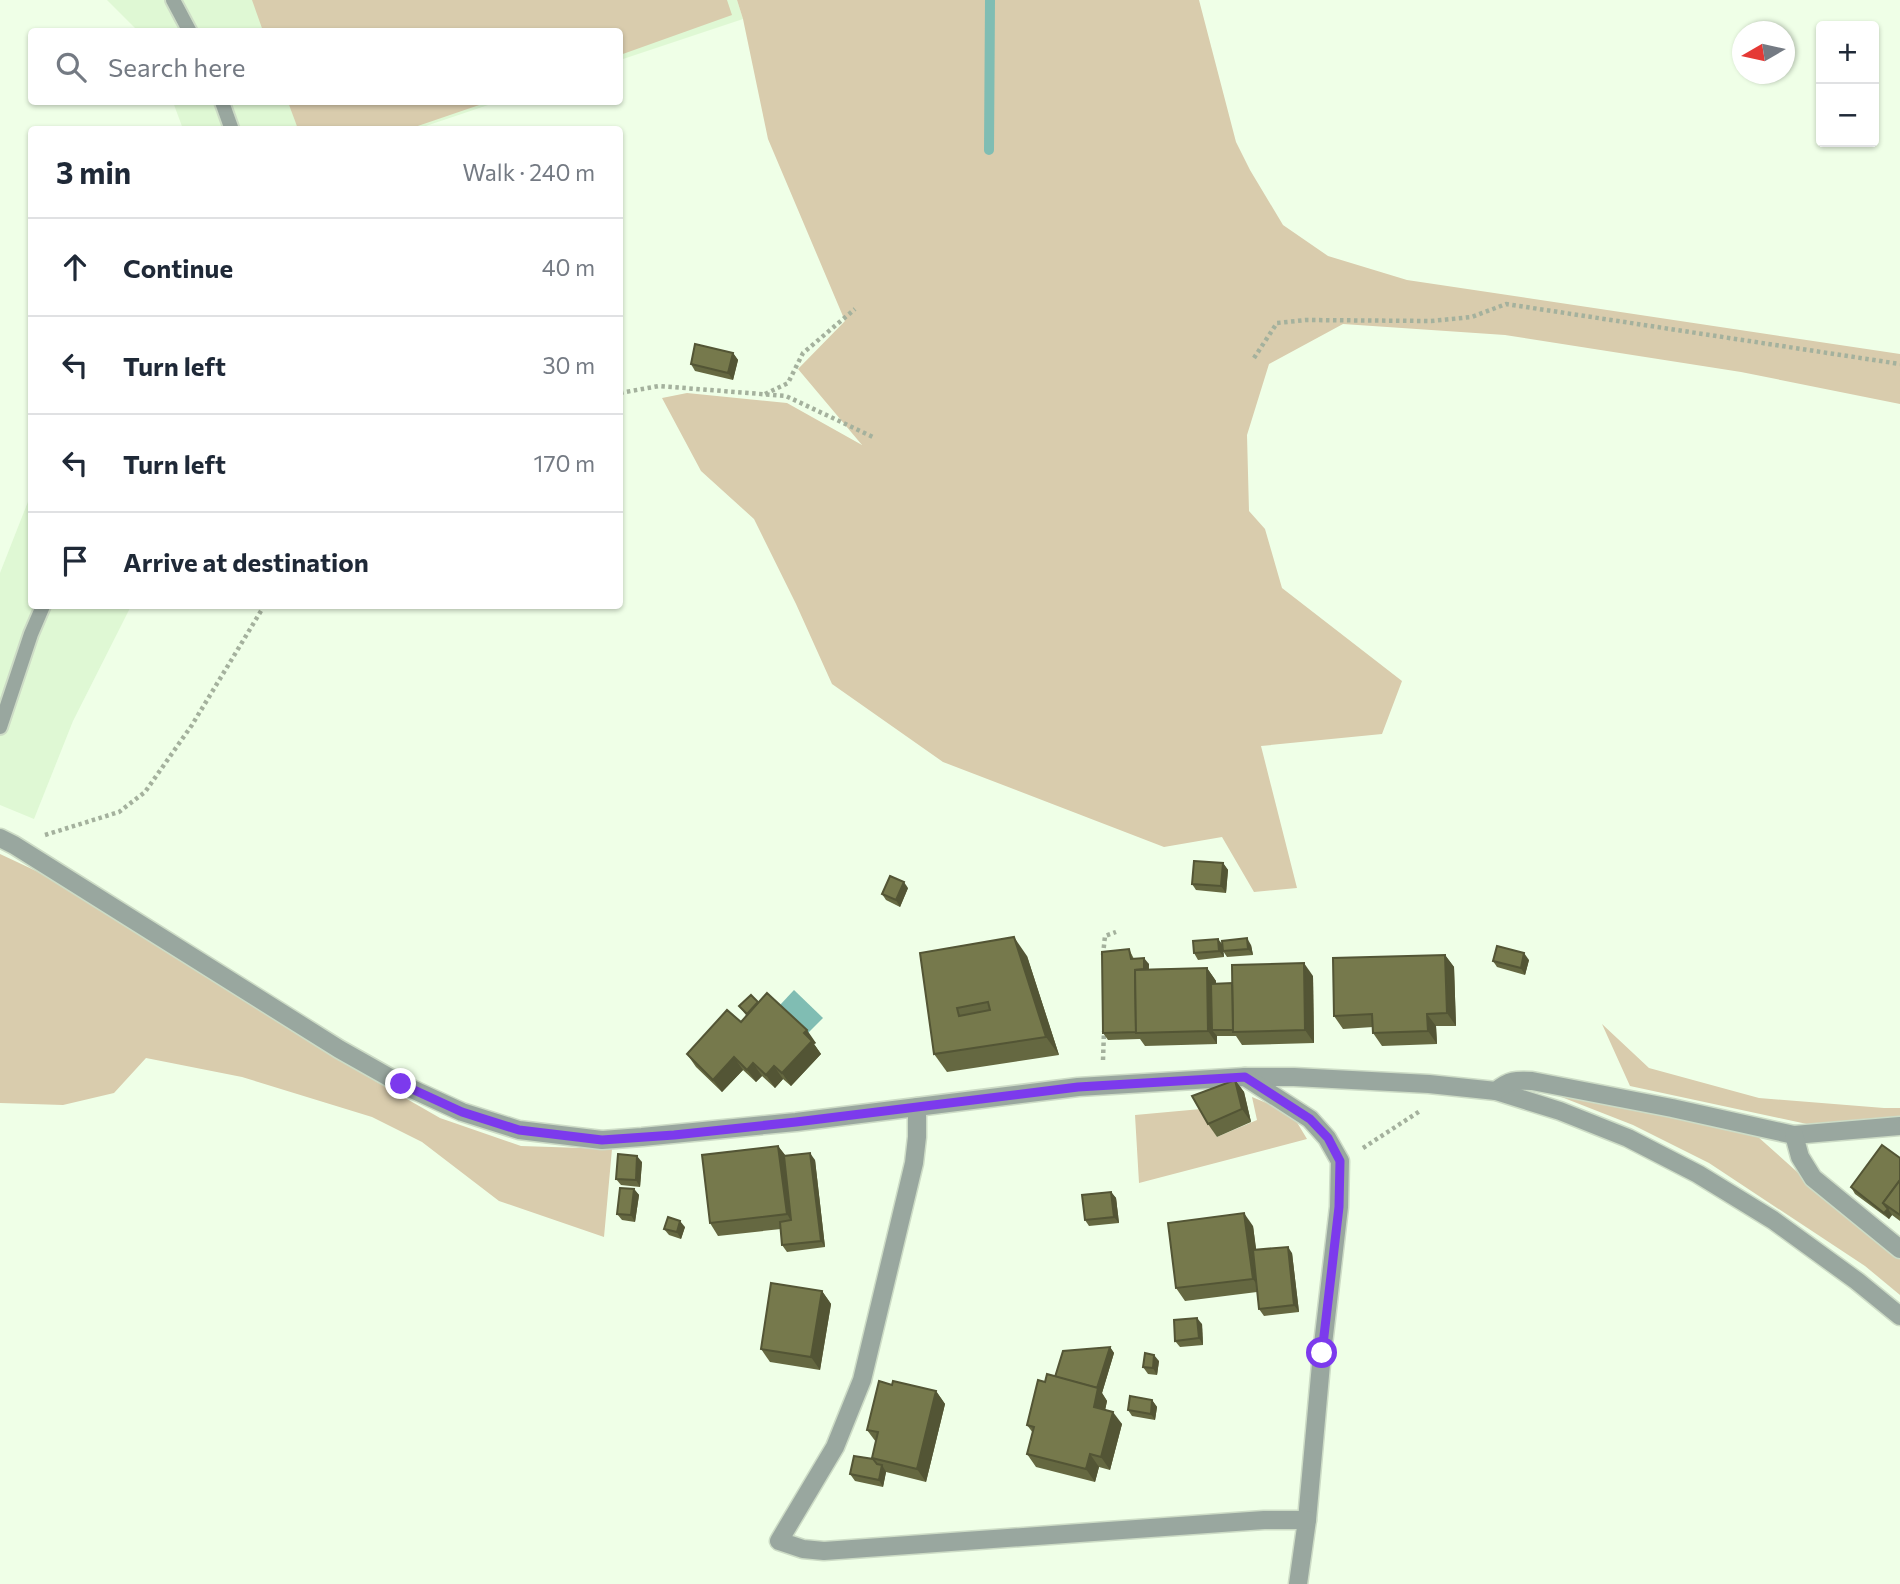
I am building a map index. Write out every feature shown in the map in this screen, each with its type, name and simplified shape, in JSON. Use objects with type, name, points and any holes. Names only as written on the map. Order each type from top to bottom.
[{"type":"street","points":[[7,842],[339,1049],[401,1084],[462,1112],[519,1130],[602,1140],[796,1122],[1078,1087],[1245,1077],[1294,1077],[1496,1091],[1560,1111],[1628,1138],[1698,1174],[1773,1220],[1900,1316]]},
{"type":"street","points":[[1245,1077],[1310,1119],[1328,1138],[1340,1161],[1307,1520],[1298,1584]]},
{"type":"street","points":[[1496,1091],[1505,1083],[1517,1080],[1532,1081],[1794,1135],[1900,1126]]},
{"type":"street","points":[[917,1107],[914,1163],[862,1380],[835,1447],[779,1541],[803,1549],[824,1550],[1264,1520],[1307,1520]]},
{"type":"street","points":[[1794,1135],[1800,1157],[1813,1178],[1900,1249]]},
{"type":"lane","points":[[173,0],[188,28]]},
{"type":"lane","points":[[223,105],[231,126]]},
{"type":"lane","points":[[0,727],[42,609]]},
{"type":"path","points":[[1254,358],[1278,323],[1306,320],[1431,321],[1472,317],[1506,304],[1900,363]]},
{"type":"path","points":[[765,394],[788,383],[803,353],[855,309]]},
{"type":"path","points":[[623,392],[659,386],[786,396],[874,438]]},
{"type":"path","points":[[7,842],[119,812],[145,792],[192,725],[262,609]]},
{"type":"path","points":[[1103,961],[1105,936],[1116,932]]},
{"type":"path","points":[[1104,1030],[1104,1042]]},
{"type":"path","points":[[1340,1181],[1361,1149],[1458,1087]]},
{"type":"shaded area","points":[[107,0],[737,0],[743,19],[623,59],[623,28],[135,28]]},
{"type":"shaded area","points":[[252,0],[727,0],[732,15],[623,54],[623,28],[262,28]]},
{"type":"shaded area","points":[[737,0],[1199,0],[1236,142],[1250,170],[1283,225],[1328,256],[1407,280],[1900,354],[1900,404],[1741,372],[1505,335],[1343,324],[1269,364],[1247,435],[1249,511],[1265,529],[1282,588],[1402,681],[1382,734],[1261,746],[1297,888],[1254,892],[1222,837],[1164,847],[943,762],[832,684],[754,519],[701,471],[662,398],[687,393],[787,403],[862,445],[798,369],[845,321],[768,139]]},
{"type":"shaded area","points":[[174,105],[488,105],[426,126],[182,126]]},
{"type":"shaded area","points":[[289,105],[479,105],[418,126],[297,126]]},
{"type":"shaded area","points":[[28,502],[28,609],[129,609],[73,721],[34,819],[0,805],[0,573]]},
{"type":"shaded area","points":[[0,854],[49,877],[358,1071],[440,1118],[521,1146],[612,1149],[604,1237],[499,1201],[422,1142],[372,1117],[242,1077],[146,1058],[114,1093],[63,1105],[0,1103]]},
{"type":"shaded area","points":[[1602,1024],[1649,1068],[1759,1098],[1900,1108],[1900,1118],[1807,1124],[1630,1086]]},
{"type":"shaded area","points":[[1541,1089],[1744,1131],[1757,1136],[1815,1188],[1900,1256],[1900,1295],[1865,1266],[1709,1163],[1633,1125]]},
{"type":"shaded area","points":[[1252,1097],[1284,1110],[1295,1119],[1307,1139],[1139,1183],[1135,1115],[1201,1109],[1217,1137],[1257,1120]]},
{"type":"water","points":[[794,990],[823,1018],[808,1033],[780,1005]]},
{"type":"building","points":[[695,344],[733,353],[728,373],[691,364]]},
{"type":"building","points":[[1194,861],[1223,863],[1221,886],[1192,884]]},
{"type":"building","points":[[890,876],[904,882],[896,900],[882,894]]},
{"type":"building","points":[[1014,937],[1046,1037],[934,1054],[920,953]],"holes":[[[988,1002],[990,1010],[959,1016],[957,1008]]]},
{"type":"building","points":[[1247,938],[1248,949],[1223,951],[1222,941]]},
{"type":"building","points":[[1218,939],[1219,951],[1194,953],[1193,941]]},
{"type":"building","points":[[1497,946],[1524,953],[1521,968],[1493,961]]},
{"type":"building","points":[[1129,949],[1131,959],[1144,958],[1144,969],[1135,970],[1136,1032],[1103,1033],[1102,952]]},
{"type":"building","points":[[1445,955],[1447,1013],[1427,1014],[1428,1031],[1373,1033],[1372,1014],[1334,1016],[1333,958]]},
{"type":"building","points":[[1304,963],[1305,1030],[1233,1032],[1232,965]]},
{"type":"building","points":[[1207,968],[1208,1031],[1136,1033],[1135,970]]},
{"type":"building","points":[[1232,983],[1233,1030],[1212,1030],[1211,984]]},
{"type":"building","points":[[767,993],[807,1030],[804,1033],[812,1041],[782,1073],[774,1066],[766,1075],[753,1063],[747,1070],[734,1057],[713,1080],[687,1054],[727,1010],[741,1022]]},
{"type":"building","points":[[751,995],[758,1002],[747,1014],[739,1006]]},
{"type":"building","points":[[1235,1080],[1242,1109],[1208,1124],[1192,1096]]},
{"type":"building","points":[[1882,1145],[1900,1158],[1900,1180],[1883,1203],[1888,1209],[1884,1213],[1851,1187]]},
{"type":"building","points":[[778,1146],[787,1214],[710,1223],[702,1155]]},
{"type":"building","points":[[810,1153],[821,1241],[782,1245],[780,1222],[791,1220],[784,1156]]},
{"type":"building","points":[[618,1154],[637,1156],[636,1180],[616,1179]]},
{"type":"building","points":[[1900,1180],[1900,1215],[1883,1203]]},
{"type":"building","points":[[620,1188],[634,1189],[631,1215],[617,1214]]},
{"type":"building","points":[[1111,1192],[1114,1217],[1085,1220],[1082,1195]]},
{"type":"building","points":[[1244,1213],[1253,1279],[1176,1288],[1168,1223]]},
{"type":"building","points":[[668,1217],[680,1221],[677,1232],[664,1229]]},
{"type":"building","points":[[1288,1247],[1294,1305],[1259,1309],[1253,1250]]},
{"type":"building","points":[[771,1283],[822,1291],[811,1357],[761,1349]]},
{"type":"building","points":[[1197,1318],[1199,1338],[1175,1341],[1174,1320]]},
{"type":"building","points":[[1110,1347],[1097,1388],[1055,1377],[1063,1351]]},
{"type":"building","points":[[1145,1353],[1154,1355],[1153,1368],[1143,1367]]},
{"type":"building","points":[[1047,1374],[1098,1388],[1094,1407],[1113,1412],[1101,1457],[1090,1454],[1086,1469],[1027,1454],[1034,1427],[1027,1425],[1038,1380],[1045,1382]]},
{"type":"building","points":[[879,1381],[892,1385],[893,1381],[936,1391],[917,1469],[872,1458],[878,1432],[867,1430]]},
{"type":"building","points":[[1130,1396],[1152,1400],[1151,1414],[1128,1410]]},
{"type":"building","points":[[854,1456],[873,1459],[882,1465],[879,1480],[850,1474]]},
{"type":"waterway","points":[[989,150],[990,0]]},
{"type":"route","points":[[401,1084],[462,1112],[519,1130],[602,1140],[796,1122],[1078,1087],[1245,1077],[1310,1119],[1328,1138],[1340,1161],[1339,1207],[1322,1353]]}]
